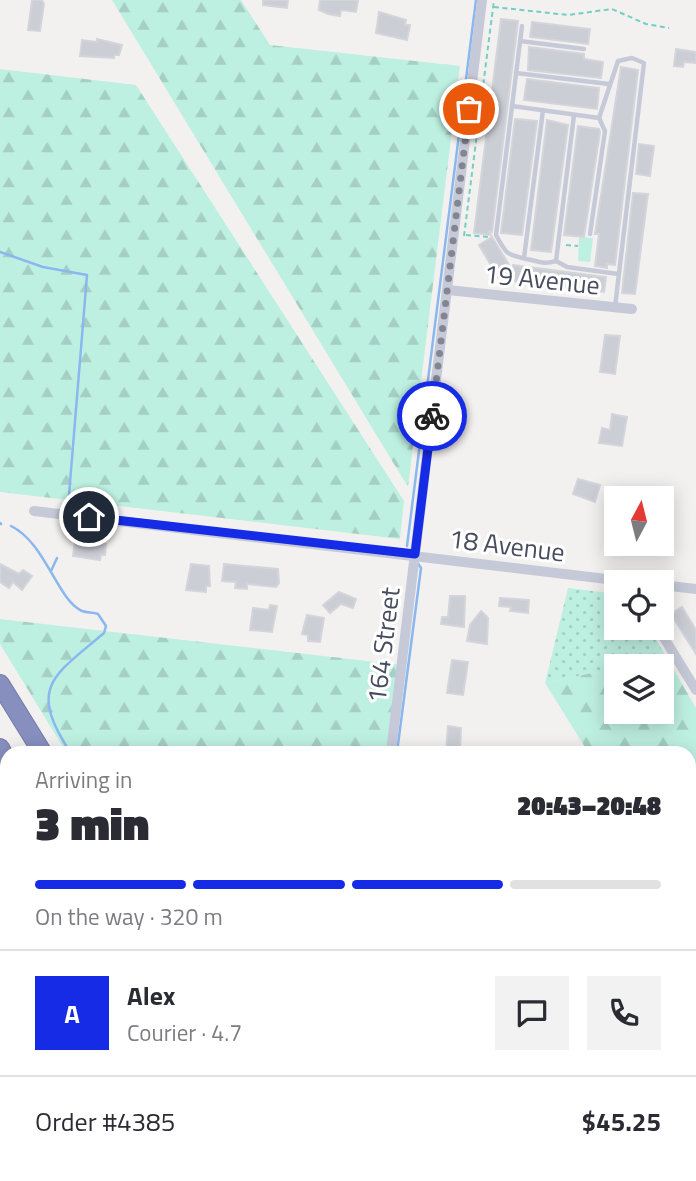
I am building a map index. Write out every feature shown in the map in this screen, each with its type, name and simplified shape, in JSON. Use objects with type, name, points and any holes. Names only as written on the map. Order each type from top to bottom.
[{"type":"highway","points":[[0,684],[38,746]]},
{"type":"highway","points":[[0,699],[27,746]]},
{"type":"street","name":"164 Street","points":[[392,746],[482,0]]},
{"type":"street","name":"19 Avenue","points":[[447,290],[632,309]]},
{"type":"street","name":"18 Avenue","points":[[34,511],[415,554],[604,579]]},
{"type":"street","points":[[674,586],[696,589]]},
{"type":"street","points":[[665,640],[696,690]]},
{"type":"lane","points":[[522,26],[496,235],[506,253],[515,259],[524,258],[544,264],[556,261],[567,267],[619,274]]},
{"type":"lane","points":[[520,41],[583,49]]},
{"type":"lane","points":[[599,118],[606,105],[609,84],[618,61],[632,58],[644,63],[615,308]]},
{"type":"lane","points":[[516,73],[609,84]]},
{"type":"lane","points":[[512,106],[599,118]]},
{"type":"lane","points":[[524,258],[543,110]]},
{"type":"lane","points":[[556,261],[574,116]]},
{"type":"lane","points":[[590,234],[605,131],[599,118]]},
{"type":"path","points":[[453,246],[465,235],[494,0]]},
{"type":"path","points":[[493,7],[568,15],[612,9],[646,24],[669,28]]},
{"type":"path","points":[[465,235],[486,238],[496,235]]},
{"type":"path","points":[[558,244],[578,246]]},
{"type":"green space","points":[[112,0],[241,0],[270,45],[460,66],[408,487]]},
{"type":"green space","points":[[0,69],[136,85],[404,501],[400,539],[0,492]]},
{"type":"green space","points":[[579,237],[593,238],[590,262],[578,261]]},
{"type":"green space","points":[[568,588],[604,592],[604,640],[656,640],[665,654],[604,654],[604,671],[545,683]]},
{"type":"green space","points":[[0,619],[402,665],[390,746],[62,746],[0,644]]},
{"type":"green space","points":[[674,670],[696,708],[696,746],[584,746],[545,683],[604,671],[604,724],[674,724]]},
{"type":"building","points":[[32,0],[42,0],[44,4],[40,31],[28,30]]},
{"type":"building","points":[[263,0],[288,0],[287,8],[263,5]]},
{"type":"building","points":[[320,0],[358,0],[356,12],[341,10],[340,16],[319,10]]},
{"type":"building","points":[[379,12],[406,20],[405,25],[410,25],[407,40],[376,33]]},
{"type":"building","points":[[501,19],[518,21],[492,232],[489,231],[491,235],[474,233]]},
{"type":"building","points":[[532,22],[590,29],[588,44],[530,37]]},
{"type":"building","points":[[97,39],[122,45],[119,55],[114,55],[114,58],[80,56],[82,40],[97,42]]},
{"type":"building","points":[[529,47],[584,54],[584,59],[603,62],[601,78],[528,70]]},
{"type":"building","points":[[676,49],[696,52],[696,63],[684,62],[683,67],[674,66]]},
{"type":"building","points":[[621,67],[638,70],[615,265],[607,264],[607,268],[595,266],[599,234],[595,234]]},
{"type":"building","points":[[527,79],[599,88],[597,109],[524,100]]},
{"type":"building","points":[[515,119],[537,121],[522,235],[501,233]]},
{"type":"building","points":[[547,120],[568,125],[551,252],[531,250]]},
{"type":"building","points":[[578,126],[599,129],[600,132],[584,237],[564,235]]},
{"type":"building","points":[[639,144],[654,146],[650,176],[636,174]]},
{"type":"building","points":[[633,193],[648,194],[635,294],[622,293]]},
{"type":"building","points":[[492,237],[511,268],[498,277],[479,245]]},
{"type":"building","points":[[513,265],[606,277],[604,292],[511,281]]},
{"type":"building","points":[[605,335],[620,336],[615,374],[600,372]]},
{"type":"building","points":[[612,414],[627,417],[622,446],[599,443],[602,428],[610,430]]},
{"type":"building","points":[[578,479],[600,485],[595,502],[573,494]]},
{"type":"building","points":[[75,540],[106,544],[105,555],[101,555],[100,560],[73,556]]},
{"type":"building","points":[[0,564],[19,574],[23,570],[32,576],[22,590],[13,582],[9,588],[0,582]]},
{"type":"building","points":[[191,564],[209,566],[210,586],[206,586],[206,592],[186,590]]},
{"type":"building","points":[[224,564],[278,569],[279,583],[276,587],[247,584],[247,589],[235,588],[236,582],[222,581]]},
{"type":"building","points":[[339,592],[356,599],[353,608],[341,604],[330,613],[323,605]]},
{"type":"building","points":[[450,596],[465,596],[464,627],[441,624],[442,617],[448,617]]},
{"type":"building","points":[[500,598],[529,600],[528,613],[510,611],[511,607],[499,606]]},
{"type":"building","points":[[270,605],[277,606],[272,632],[250,630],[253,608],[269,610]]},
{"type":"building","points":[[682,607],[696,630],[696,654],[674,619],[674,612]]},
{"type":"building","points":[[481,611],[488,618],[487,644],[467,641],[470,625]]},
{"type":"building","points":[[307,615],[324,618],[320,642],[308,641],[308,635],[302,634]]},
{"type":"building","points":[[452,660],[468,662],[463,695],[447,693]]},
{"type":"building","points":[[448,726],[461,728],[460,746],[446,746]]},
{"type":"waterway","points":[[407,546],[476,0]]},
{"type":"waterway","points":[[0,252],[43,267],[87,275],[68,507]]},
{"type":"waterway","points":[[11,526],[33,545],[73,605],[82,611],[98,614],[106,626],[104,633],[71,661],[52,685],[49,697],[50,712],[66,746]]},
{"type":"waterway","points":[[51,571],[57,558]]},
{"type":"waterway","points":[[398,746],[421,568],[417,562]]},
{"type":"way so far","points":[[432,416],[469,109]]},
{"type":"route","points":[[89,517],[415,554],[432,416]]}]
